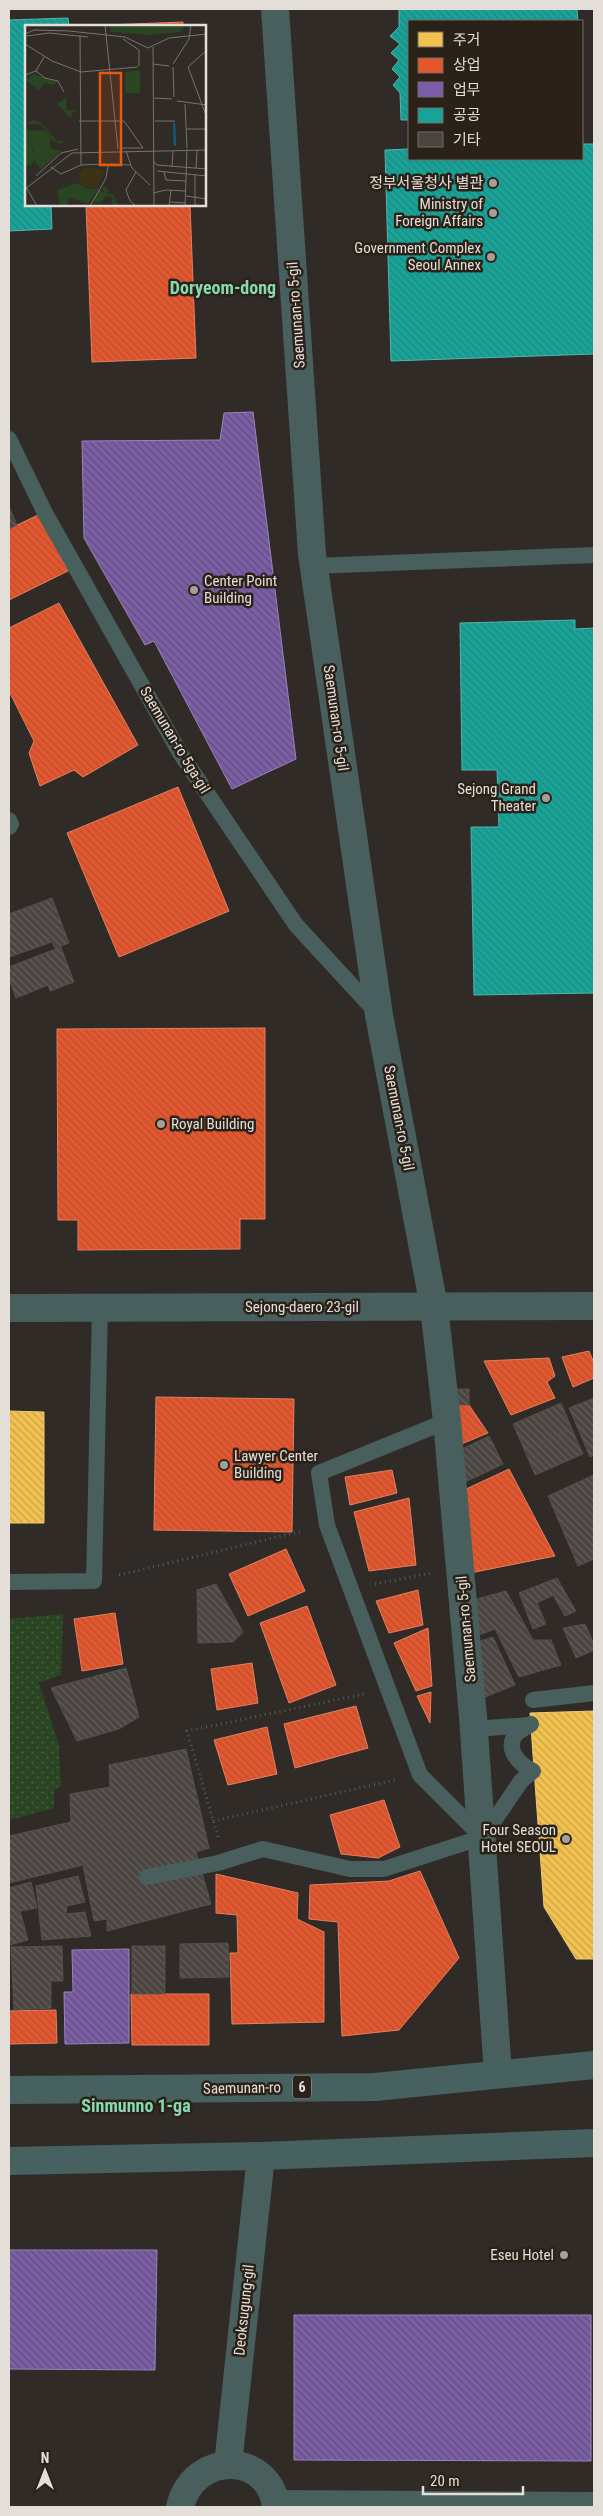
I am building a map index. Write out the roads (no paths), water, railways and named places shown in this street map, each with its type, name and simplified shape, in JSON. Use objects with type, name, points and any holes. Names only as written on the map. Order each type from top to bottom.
[{"type":"main road","name":"Saemunan-ro","points":[[9,2090],[375,2087],[594,2065]]},
{"type":"main road","points":[[9,2160],[261,2156],[589,2142]]},
{"type":"street","name":"Saemunan-ro 5-gil","points":[[275,9],[313,566],[379,1015],[434,1306],[461,1567],[483,1837],[498,2074]]},
{"type":"street","name":"Sejong-daero 23-gil","points":[[9,1308],[594,1306]]},
{"type":"street","name":"Deoksugung-gil","points":[[228,2465],[261,2156]]},
{"type":"street","points":[[180,2507],[190,2483],[201,2473],[214,2467],[228,2465],[245,2468],[260,2476],[270,2489],[276,2506],[594,2506]]},
{"type":"lane","name":"Saemunan-ro 5ga-gil","points":[[9,439],[45,513],[180,753],[296,925],[379,1015]]},
{"type":"lane","points":[[313,566],[594,555]]},
{"type":"lane","points":[[9,1582],[94,1581],[100,1308]]},
{"type":"lane","points":[[447,1421],[320,1474],[327,1525],[420,1775],[483,1837]]},
{"type":"lane","points":[[533,1700],[562,1704],[594,1693]]},
{"type":"lane","points":[[147,1877],[225,1861],[263,1849],[350,1869],[384,1869],[483,1837],[521,1781],[533,1771],[520,1765],[516,1760],[513,1749],[514,1739],[518,1733],[531,1724],[474,1729]]},
{"type":"place","name":"정부서울청사 별관","points":[[493,183]]},
{"type":"place","name":"Ministry of Foreign Affairs","points":[[493,213]]},
{"type":"place","name":"Government Complex Seoul Annex","points":[[491,257]]},
{"type":"place","name":"Center Point Building","points":[[194,590]]},
{"type":"place","name":"Sejong Grand Theater","points":[[546,798]]},
{"type":"place","name":"Royal Building","points":[[161,1124]]},
{"type":"place","name":"Lawyer Center Building","points":[[224,1465]]},
{"type":"place","name":"Four Season Hotel SEOUL","points":[[566,1839]]},
{"type":"place","name":"Eseu Hotel","points":[[564,2255]]},
{"type":"district","name":"Doryeom-dong","points":[[223,287]]},
{"type":"district","name":"Sinmunno 1-ga","points":[[136,2105]]}]
